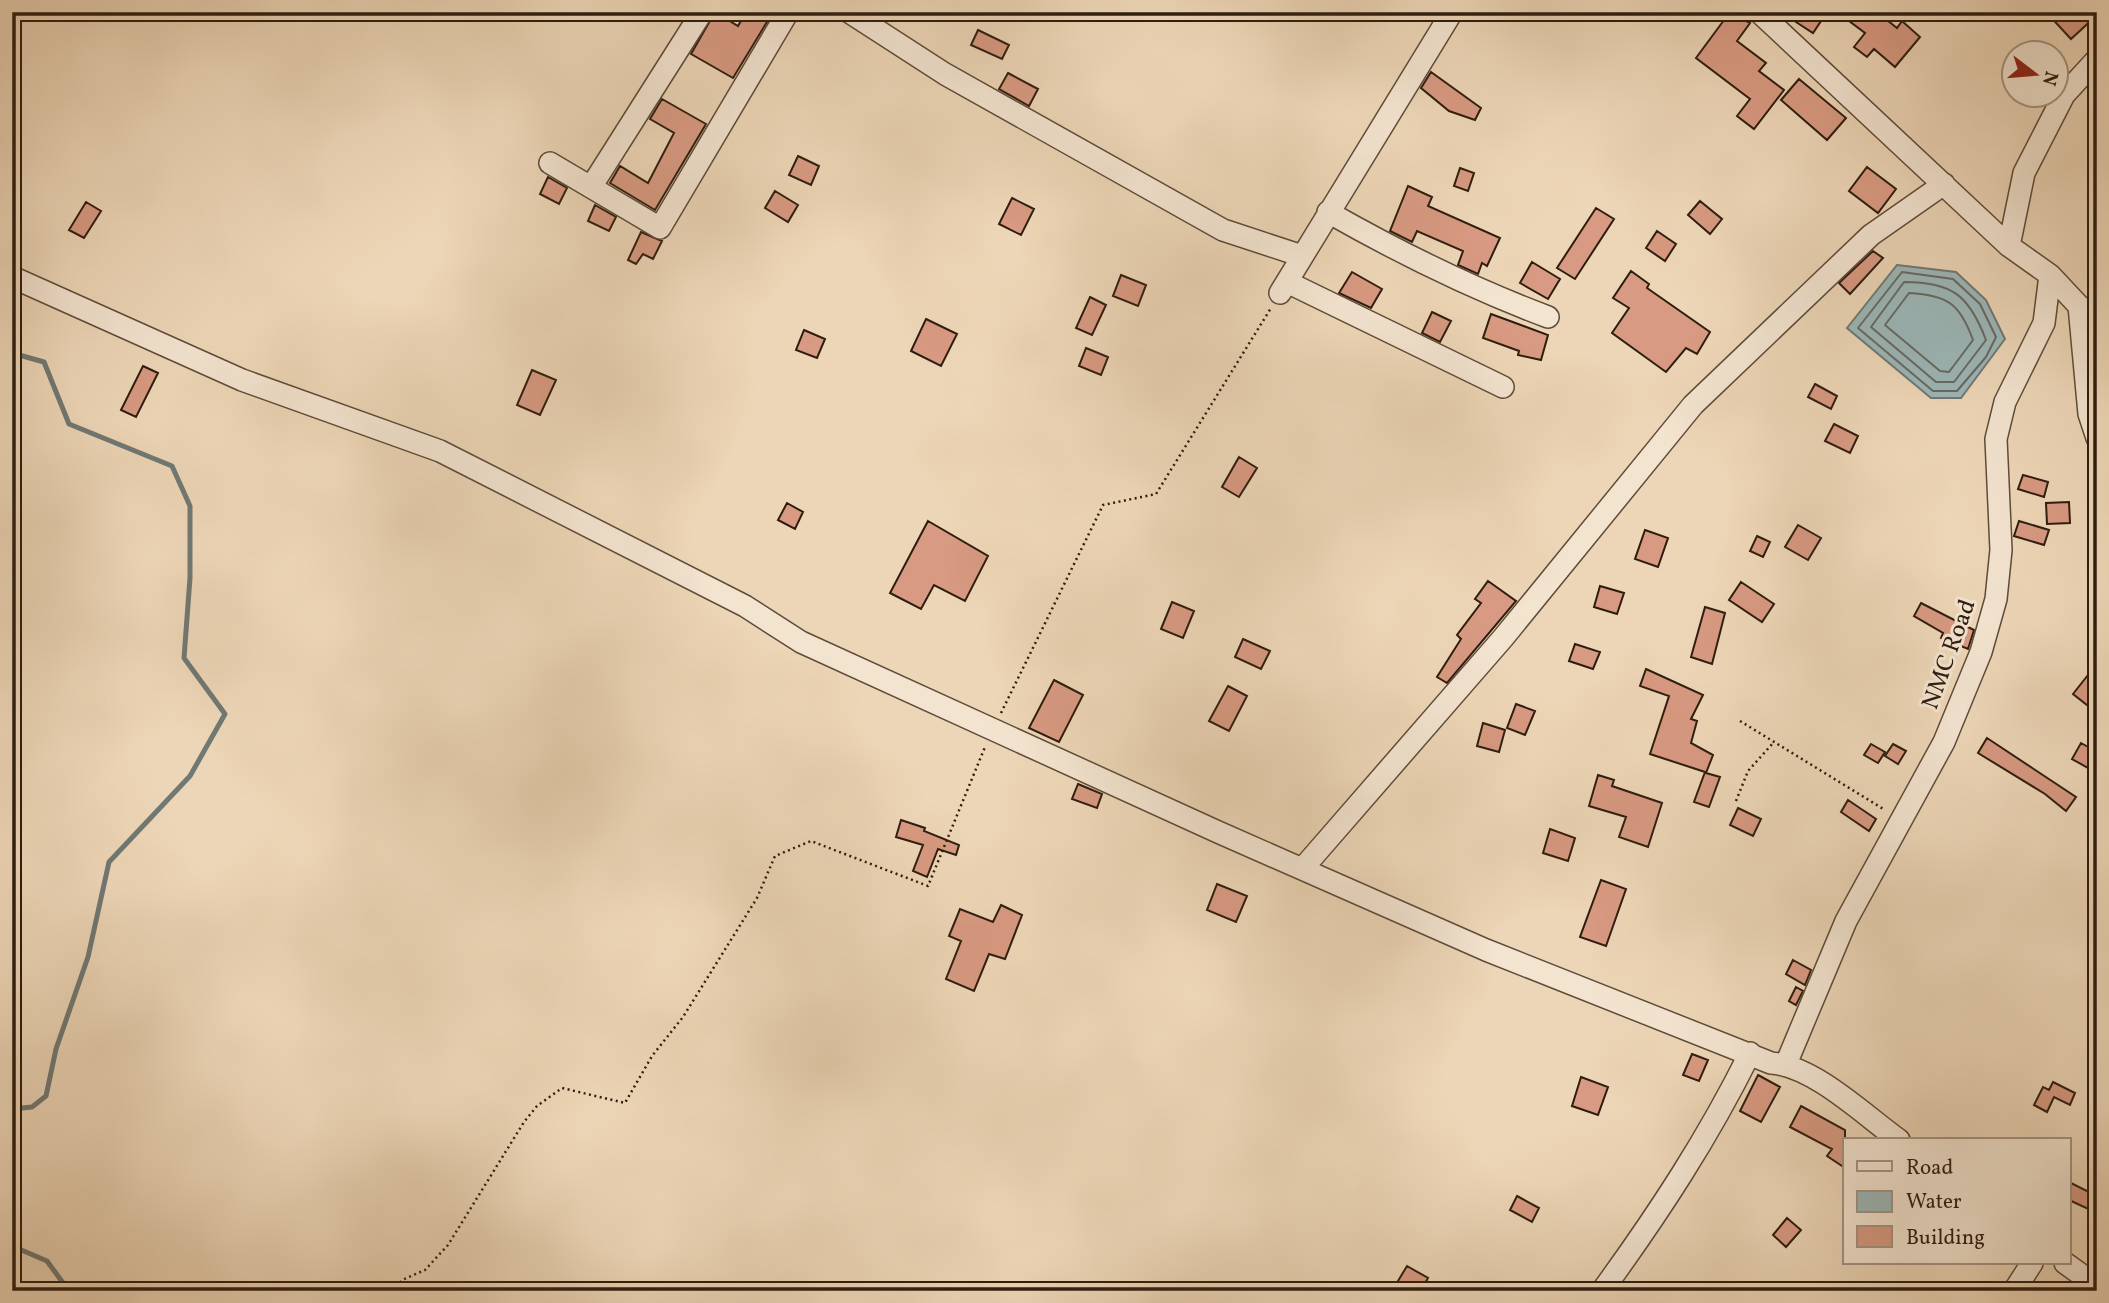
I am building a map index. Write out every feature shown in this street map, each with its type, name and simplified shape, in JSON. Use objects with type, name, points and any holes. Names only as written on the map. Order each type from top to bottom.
[{"type":"street","points":[[592,187],[702,12]]},
{"type":"street","points":[[550,163],[660,228],[788,12]]},
{"type":"street","points":[[849,12],[945,74],[1223,230],[1302,256]]},
{"type":"street","points":[[1452,12],[1283,287],[1503,387]]},
{"type":"street","points":[[1759,12],[2009,246],[2050,275],[2088,312],[2089,414],[2097,438]]},
{"type":"street","points":[[2009,246],[2024,173],[2064,95],[2097,59]]},
{"type":"street","points":[[1303,868],[1503,638],[1693,405],[1871,235],[1944,184]]},
{"type":"street","points":[[1328,212],[1413,260],[1479,291],[1548,317]]},
{"type":"street","name":"NMC Road","points":[[1786,1064],[1846,921],[1944,742],[1981,652],[1996,599],[2001,550],[1996,439],[2005,402],[2043,323],[2050,275]]},
{"type":"street","points":[[12,277],[242,380],[440,451],[746,606],[802,642],[1499,956],[1771,1063],[1786,1064],[1813,1077],[1896,1138]]},
{"type":"street","points":[[1602,1291],[1681,1180],[1715,1123],[1750,1053]]},
{"type":"street","points":[[2014,1291],[2031,1264]]},
{"type":"street","points":[[2066,1264],[2097,1286]]},
{"type":"path","points":[[393,1291],[402,1280],[425,1270],[448,1245],[537,1106],[562,1087],[597,1099],[625,1103],[652,1056],[683,1017],[757,898],[775,856],[811,841],[928,886],[993,729],[1103,505],[1156,494],[1283,287]]},
{"type":"path","points":[[1740,721],[1903,821]]},
{"type":"path","points":[[1736,801],[1748,771],[1774,742]]},
{"type":"water","points":[[1897,265],[1956,272],[1986,300],[2005,339],[1961,398],[1931,398],[1847,328]]},
{"type":"building","points":[[715,12],[738,26],[746,12],[773,12],[733,78],[691,54]]},
{"type":"building","points":[[1730,12],[1750,23],[1737,41],[1766,63],[1759,71],[1784,90],[1754,129],[1737,116],[1750,99],[1696,58]]},
{"type":"building","points":[[1802,12],[1827,12],[1813,33],[1796,22]]},
{"type":"building","points":[[1837,12],[1877,12],[1897,28],[1902,21],[1920,37],[1895,67],[1874,49],[1867,57],[1854,47],[1865,33]]},
{"type":"building","points":[[2046,12],[2097,12],[2097,15],[2071,39]]},
{"type":"building","points":[[978,30],[1009,45],[1002,59],[971,45]]},
{"type":"building","points":[[1431,72],[1481,108],[1475,120],[1449,111],[1421,88]]},
{"type":"building","points":[[1008,73],[1038,89],[1029,106],[999,89]]},
{"type":"building","points":[[1799,79],[1846,118],[1827,140],[1781,100]]},
{"type":"building","points":[[662,99],[706,124],[655,210],[610,183],[620,166],[648,183],[674,133],[650,119]]},
{"type":"building","points":[[798,156],[819,166],[811,185],[789,175]]},
{"type":"building","points":[[1867,167],[1896,189],[1878,213],[1849,191]]},
{"type":"building","points":[[1460,168],[1474,173],[1468,191],[1454,186]]},
{"type":"building","points":[[548,177],[567,188],[559,204],[540,194]]},
{"type":"building","points":[[1408,186],[1432,197],[1428,206],[1500,238],[1487,266],[1482,263],[1478,274],[1458,265],[1463,251],[1417,231],[1412,242],[1390,231]]},
{"type":"building","points":[[775,191],[798,205],[788,222],[765,208]]},
{"type":"building","points":[[1012,198],[1034,209],[1021,235],[999,224]]},
{"type":"building","points":[[1700,201],[1722,219],[1710,234],[1688,215]]},
{"type":"building","points":[[86,202],[101,211],[84,238],[69,230]]},
{"type":"building","points":[[595,205],[616,217],[609,231],[588,221]]},
{"type":"building","points":[[1596,208],[1614,219],[1575,279],[1557,268]]},
{"type":"building","points":[[1657,231],[1676,244],[1665,261],[1646,248]]},
{"type":"building","points":[[641,232],[662,241],[653,259],[643,254],[636,264],[628,260]]},
{"type":"building","points":[[1873,251],[1883,258],[1850,294],[1839,283]]},
{"type":"building","points":[[1532,262],[1560,279],[1548,299],[1520,283]]},
{"type":"building","points":[[1631,271],[1649,284],[1647,288],[1710,332],[1697,354],[1686,348],[1666,372],[1612,333],[1629,308],[1613,298]]},
{"type":"building","points":[[1352,272],[1382,289],[1371,308],[1339,293]]},
{"type":"building","points":[[1121,275],[1146,285],[1138,306],[1113,296]]},
{"type":"building","points":[[1090,297],[1106,305],[1092,335],[1076,328]]},
{"type":"building","points":[[1432,312],[1451,321],[1440,342],[1422,333]]},
{"type":"building","points":[[1491,314],[1548,335],[1541,360],[1518,355],[1519,351],[1483,338]]},
{"type":"building","points":[[926,319],[957,334],[941,366],[911,351]]},
{"type":"building","points":[[804,330],[825,339],[817,358],[796,350]]},
{"type":"building","points":[[1086,348],[1108,357],[1101,375],[1079,366]]},
{"type":"building","points":[[143,366],[158,373],[136,417],[121,410]]},
{"type":"building","points":[[532,370],[556,380],[540,415],[517,405]]},
{"type":"building","points":[[1815,384],[1837,396],[1831,409],[1808,397]]},
{"type":"building","points":[[1834,424],[1858,436],[1850,453],[1825,441]]},
{"type":"building","points":[[1239,457],[1257,468],[1239,497],[1222,487]]},
{"type":"building","points":[[2023,475],[2048,482],[2044,497],[2018,489]]},
{"type":"building","points":[[2069,502],[2070,523],[2047,524],[2046,503]]},
{"type":"building","points":[[787,503],[803,512],[795,529],[778,520]]},
{"type":"building","points":[[928,521],[988,556],[965,601],[934,585],[921,609],[890,593]]},
{"type":"building","points":[[2019,521],[2049,530],[2044,545],[2014,536]]},
{"type":"building","points":[[1798,525],[1821,538],[1808,560],[1785,547]]},
{"type":"building","points":[[1645,530],[1668,538],[1658,567],[1635,559]]},
{"type":"building","points":[[1757,536],[1770,542],[1763,557],[1750,551]]},
{"type":"building","points":[[1488,581],[1516,601],[1447,683],[1437,677],[1461,639],[1457,635],[1481,603],[1475,599]]},
{"type":"building","points":[[1741,582],[1774,604],[1762,622],[1729,600]]},
{"type":"building","points":[[1600,586],[1624,593],[1617,614],[1594,607]]},
{"type":"building","points":[[1172,602],[1194,611],[1183,638],[1161,629]]},
{"type":"building","points":[[1921,603],[1974,630],[1968,649],[1941,638],[1943,633],[1914,616]]},
{"type":"building","points":[[1705,607],[1725,613],[1712,664],[1691,657]]},
{"type":"building","points":[[1243,639],[1270,651],[1261,669],[1235,657]]},
{"type":"building","points":[[1575,644],[1600,652],[1593,669],[1569,661]]},
{"type":"building","points":[[1646,669],[1703,695],[1691,719],[1697,721],[1691,743],[1713,755],[1706,773],[1720,777],[1709,807],[1694,802],[1705,772],[1650,754],[1669,696],[1640,686]]},
{"type":"building","points":[[2088,675],[2097,681],[2097,713],[2073,694]]},
{"type":"building","points":[[1054,680],[1083,695],[1059,742],[1029,728]]},
{"type":"building","points":[[1228,686],[1247,696],[1229,731],[1209,721]]},
{"type":"building","points":[[1516,704],[1535,711],[1525,735],[1507,728]]},
{"type":"building","points":[[1483,723],[1505,730],[1499,752],[1477,746]]},
{"type":"building","points":[[1987,738],[2076,797],[2066,811],[2045,794],[1978,753]]},
{"type":"building","points":[[2081,743],[2097,752],[2097,773],[2072,759]]},
{"type":"building","points":[[1871,744],[1885,752],[1878,763],[1864,755]]},
{"type":"building","points":[[1893,744],[1906,751],[1898,764],[1885,756]]},
{"type":"building","points":[[1598,775],[1614,780],[1612,786],[1662,803],[1648,847],[1619,837],[1626,817],[1589,806]]},
{"type":"building","points":[[1078,784],[1102,794],[1097,808],[1072,799]]},
{"type":"building","points":[[1848,800],[1876,819],[1869,831],[1841,812]]},
{"type":"building","points":[[1738,808],[1761,819],[1753,836],[1730,825]]},
{"type":"building","points":[[901,820],[925,828],[924,831],[959,845],[956,855],[938,849],[927,877],[913,871],[923,845],[896,837]]},
{"type":"building","points":[[1550,829],[1575,838],[1568,861],[1543,853]]},
{"type":"building","points":[[1601,880],[1626,889],[1606,946],[1580,937]]},
{"type":"building","points":[[1217,884],[1247,896],[1236,922],[1207,910]]},
{"type":"building","points":[[1001,905],[1022,915],[1005,959],[989,954],[974,991],[946,979],[961,941],[949,936],[960,909],[993,922]]},
{"type":"building","points":[[1793,960],[1811,970],[1805,985],[1786,974]]},
{"type":"building","points":[[1796,987],[1803,991],[1796,1005],[1789,1001]]},
{"type":"building","points":[[1692,1054],[1708,1060],[1699,1081],[1683,1075]]},
{"type":"building","points":[[1758,1075],[1780,1087],[1761,1122],[1740,1111]]},
{"type":"building","points":[[1581,1077],[1608,1087],[1598,1115],[1572,1106]]},
{"type":"building","points":[[2053,1082],[2075,1093],[2070,1105],[2054,1097],[2047,1112],[2034,1105],[2043,1087],[2049,1090]]},
{"type":"building","points":[[1801,1106],[1845,1130],[1843,1167],[1827,1156],[1832,1149],[1790,1127]]},
{"type":"building","points":[[2070,1182],[2097,1196],[2097,1213],[2070,1200]]},
{"type":"building","points":[[1517,1196],[1539,1208],[1532,1222],[1510,1210]]},
{"type":"building","points":[[1787,1218],[1801,1230],[1786,1247],[1773,1235]]},
{"type":"building","points":[[1407,1266],[1428,1278],[1421,1291],[1392,1291]]},
{"type":"waterway","points":[[12,353],[44,362],[69,424],[172,466],[190,506],[190,578],[184,658],[225,714],[190,776],[109,862],[88,957],[56,1049],[46,1096],[32,1107],[12,1109]]},
{"type":"waterway","points":[[12,1246],[47,1261],[69,1291]]}]
